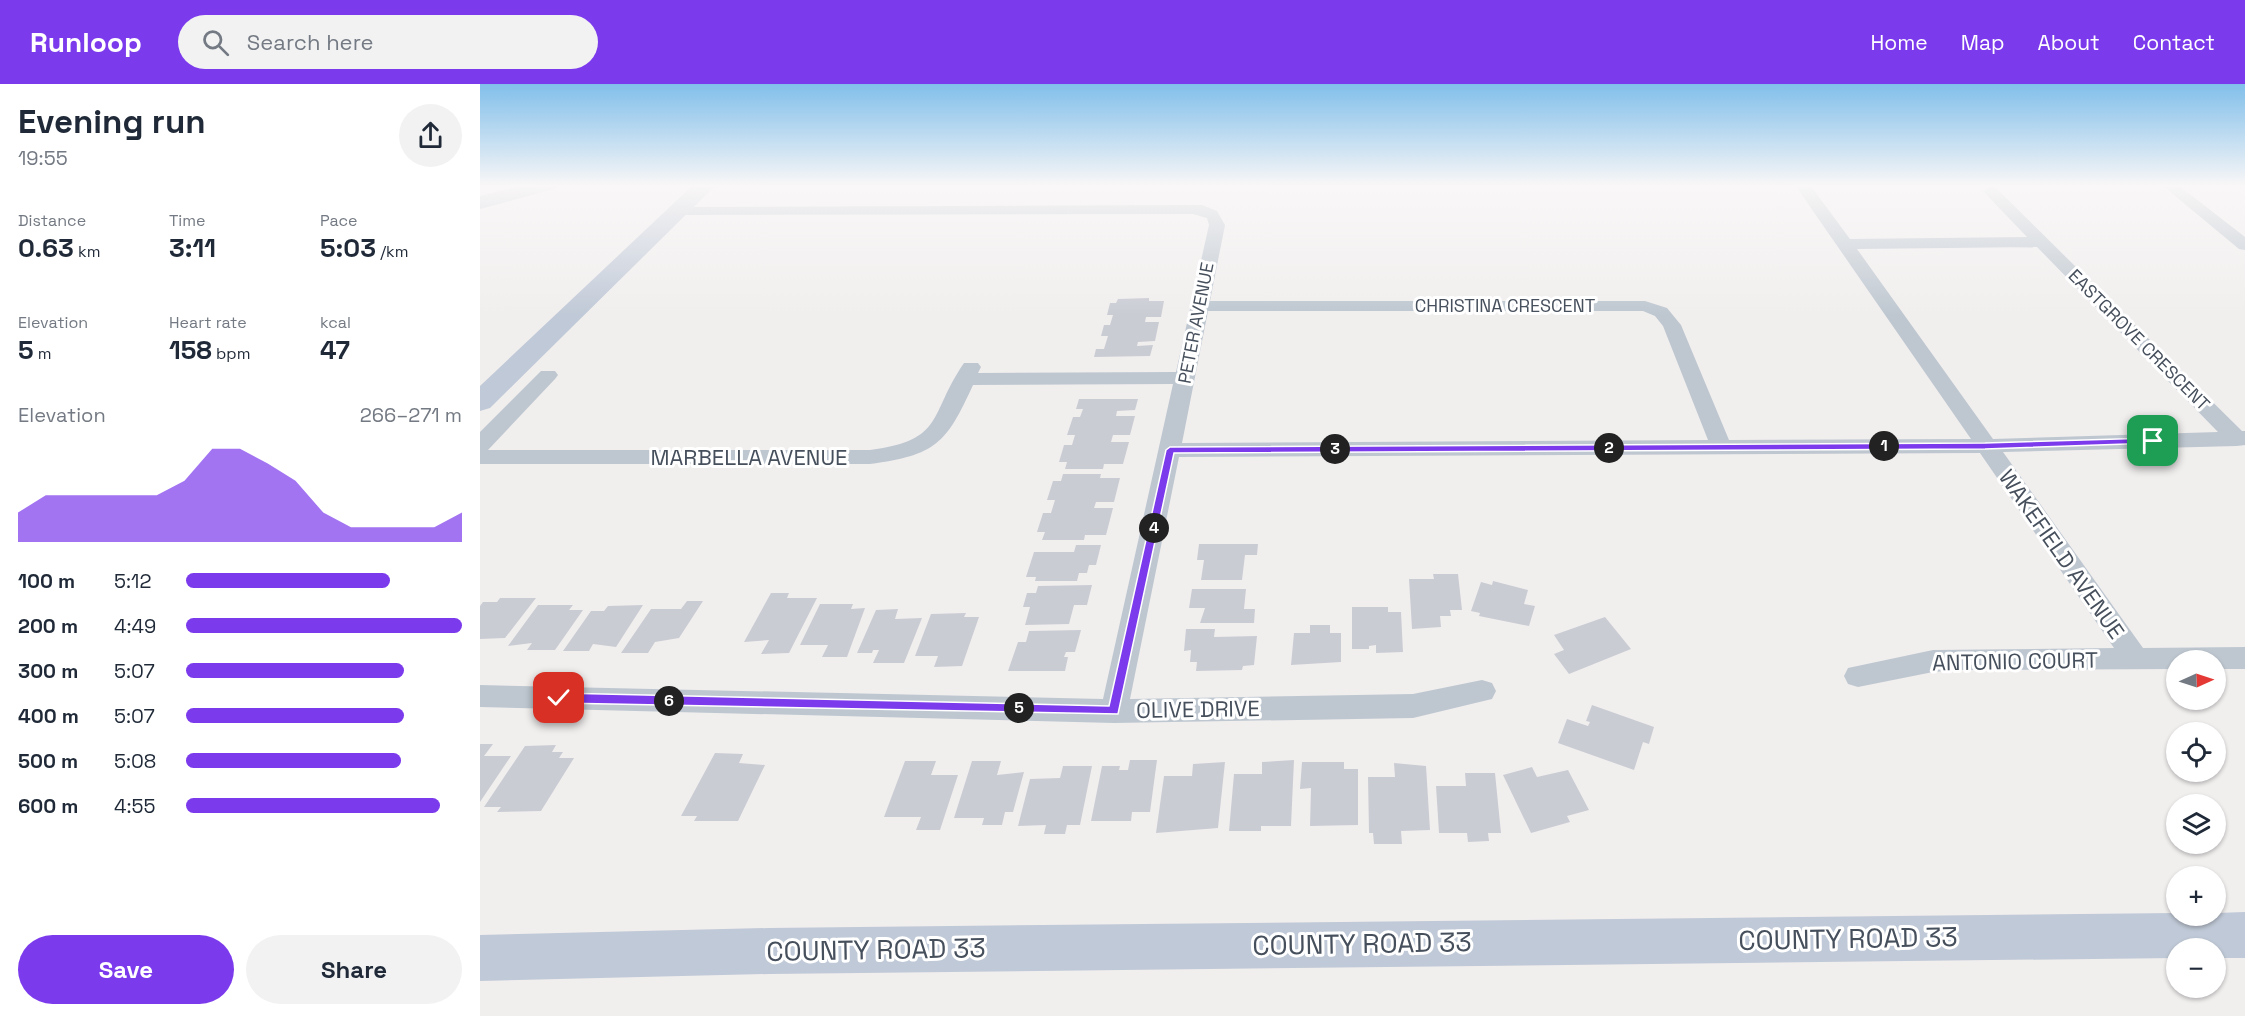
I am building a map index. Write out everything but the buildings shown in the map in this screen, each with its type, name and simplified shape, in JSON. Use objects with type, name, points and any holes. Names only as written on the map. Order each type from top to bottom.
[{"type":"main road","points":[[480,402],[659,228]]},
{"type":"main road","name":"COUNTY ROAD 33","points":[[480,958],[769,951],[2245,935]]},
{"type":"street","name":"PETER AVENUE","points":[[1114,711],[1216,228]]},
{"type":"street","name":"WAKEFIELD AVENUE","points":[[1833,228],[2136,658]]},
{"type":"street","name":"EASTGROVE CRESCENT","points":[[2028,228],[2241,438]]},
{"type":"street","points":[[2224,228],[2245,245]]},
{"type":"street","points":[[1844,244],[2041,242]]},
{"type":"street","name":"CHRISTINA CRESCENT","points":[[1199,306],[1645,306],[1661,312],[1672,325],[1721,447]]},
{"type":"street","name":"MARBELLA AVENUE","points":[[480,457],[870,457],[898,454],[918,449],[932,440],[940,430],[969,373],[1185,378]]},
{"type":"street","points":[[480,445],[548,375]]},
{"type":"street","points":[[1170,450],[1985,446],[2241,438]]},
{"type":"street","name":"ANTONIO COURT","points":[[1858,676],[1934,661],[1961,659],[2245,658]]},
{"type":"street","name":"OLIVE DRIVE","points":[[480,696],[1114,711],[1413,706],[1482,691]]},
{"type":"route","points":[[559,698],[1114,711],[1170,450],[1985,446],[2153,441]]}]
